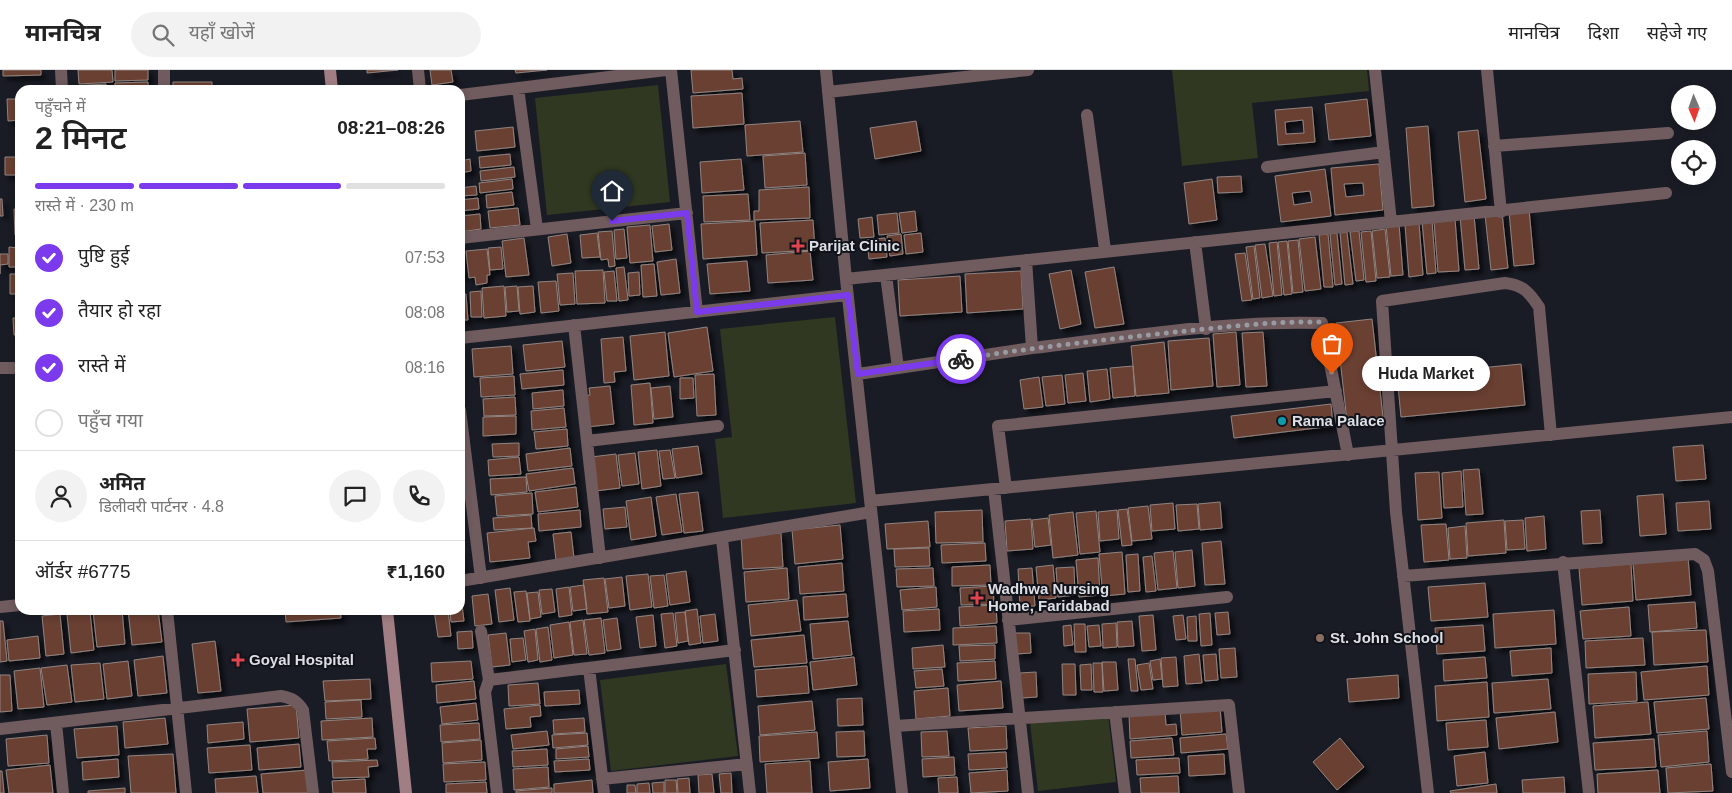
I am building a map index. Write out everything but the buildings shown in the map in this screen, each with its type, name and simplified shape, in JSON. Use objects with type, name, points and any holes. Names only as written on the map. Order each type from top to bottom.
[{"type":"street","points":[[61,70],[62,85]]},
{"type":"street","points":[[164,70],[164,85]]},
{"type":"street","points":[[330,70],[332,85]]},
{"type":"street","points":[[418,70],[420,85]]},
{"type":"street","points":[[465,94],[666,70]]},
{"type":"street","points":[[671,70],[697,312]]},
{"type":"street","points":[[826,70],[846,279],[858,374],[870,507],[902,793]]},
{"type":"street","points":[[828,92],[956,74],[1028,70]]},
{"type":"street","points":[[1375,70],[1391,222]]},
{"type":"street","points":[[1487,70],[1501,212]]},
{"type":"street","points":[[518,88],[537,229]]},
{"type":"street","points":[[1087,115],[1105,250]]},
{"type":"street","points":[[1494,146],[1668,133]]},
{"type":"street","points":[[1267,167],[1384,152]]},
{"type":"street","points":[[846,279],[1105,250],[1501,212],[1666,193]]},
{"type":"street","points":[[465,237],[687,213]]},
{"type":"street","points":[[1195,242],[1206,329]]},
{"type":"street","points":[[1026,260],[1032,348]]},
{"type":"street","points":[[886,275],[898,368]]},
{"type":"street","points":[[1428,793],[1396,512],[1382,301],[1505,283],[1518,285],[1530,292],[1539,307],[1551,435]]},
{"type":"street","points":[[465,337],[848,295]]},
{"type":"street","points":[[858,374],[1032,348],[1206,329],[1293,322],[1322,322],[1348,455]]},
{"type":"street","points":[[574,325],[600,558]]},
{"type":"street","points":[[0,368],[15,368]]},
{"type":"street","points":[[1028,793],[1008,620],[998,426],[1336,391]]},
{"type":"street","points":[[465,580],[722,539],[870,507],[1000,489],[1732,417]]},
{"type":"street","points":[[587,441],[718,426]]},
{"type":"street","points":[[465,450],[481,578]]},
{"type":"street","points":[[722,539],[750,793]]},
{"type":"street","points":[[1403,576],[1563,562],[1695,554],[1704,560],[1708,571],[1732,772]]},
{"type":"street","points":[[1563,562],[1589,793]]},
{"type":"street","points":[[1008,620],[1227,597]]},
{"type":"street","points":[[0,607],[15,606]]},
{"type":"street","points":[[167,615],[175,710],[186,793]]},
{"type":"street","points":[[388,615],[406,793]]},
{"type":"street","points":[[481,631],[489,680],[485,692],[498,793]]},
{"type":"street","points":[[489,680],[735,650]]},
{"type":"street","points":[[588,668],[604,793]]},
{"type":"street","points":[[0,729],[175,710],[281,696],[298,703],[305,720],[313,793]]},
{"type":"street","points":[[895,726],[1229,705],[1239,793]]},
{"type":"street","points":[[1115,712],[1125,793]]},
{"type":"street","points":[[56,723],[63,793]]},
{"type":"street","points":[[602,779],[747,764]]},
{"type":"green space","points":[[1172,70],[1367,70],[1369,91],[1252,103],[1258,158],[1182,166]]},
{"type":"green space","points":[[658,85],[670,202],[547,215],[535,98]]},
{"type":"green space","points":[[835,317],[856,503],[723,518],[715,439],[732,437],[720,329]]},
{"type":"green space","points":[[726,664],[738,756],[611,771],[600,680]]},
{"type":"green space","points":[[1108,714],[1116,782],[1038,791],[1030,723]]},
{"type":"way so far","points":[[961,359],[1032,348],[1206,329],[1293,322],[1322,322],[1332,374]]},
{"type":"place","name":"Parijat Clinic","points":[[798,246]]},
{"type":"place","name":"Huda Market","points":[[1332,374]]},
{"type":"place","name":"Rama Palace","points":[[1282,421]]},
{"type":"place","name":"Wadhwa Nursing Home, Faridabad","points":[[977,598]]},
{"type":"place","name":"St. John School","points":[[1320,638]]},
{"type":"place","name":"Goyal Hospital","points":[[238,660]]},
{"type":"route","points":[[612,221],[687,213],[697,312],[848,295],[858,374],[961,359]]}]
